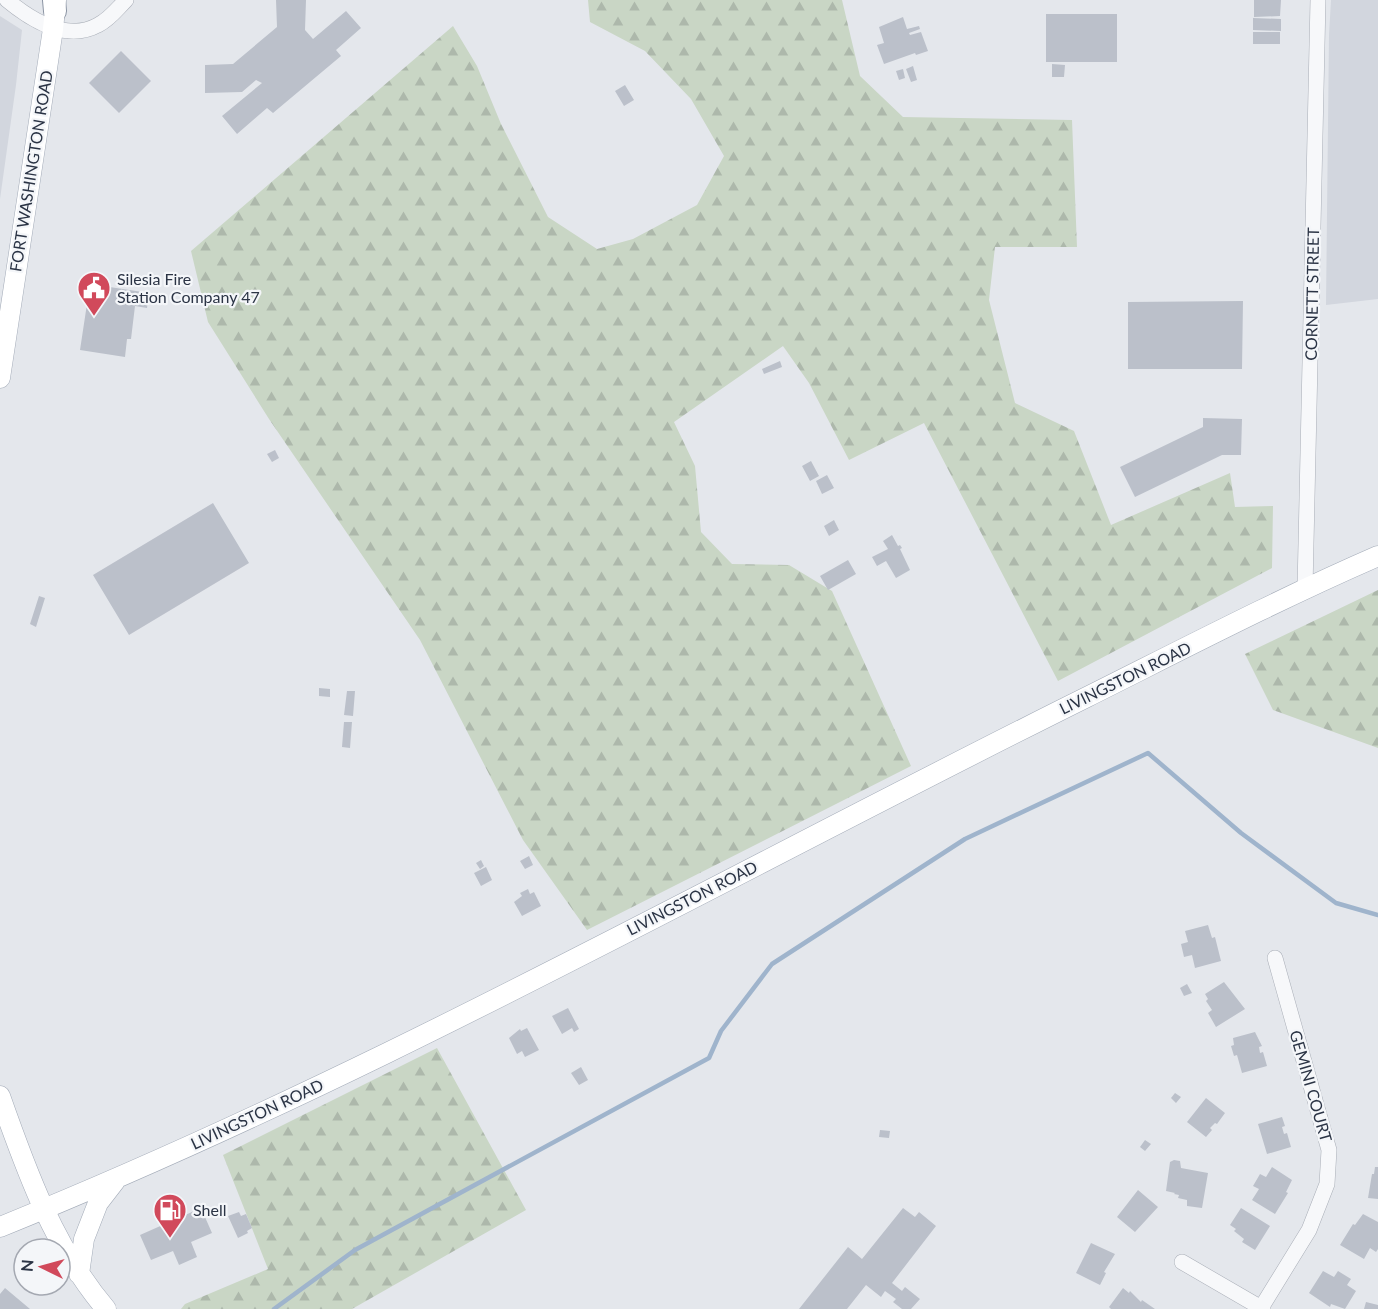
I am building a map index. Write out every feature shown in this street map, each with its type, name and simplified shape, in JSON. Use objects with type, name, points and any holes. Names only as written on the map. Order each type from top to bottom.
[{"type":"main road","name":"FORT WASHINGTON ROAD","points":[[0,378],[55,10]]},
{"type":"main road","name":"LIVINGSTON ROAD","points":[[0,1227],[117,1179],[289,1100],[526,983],[894,793],[1305,589],[1378,556]]},
{"type":"main road","points":[[0,1096],[5,1125],[62,1247],[106,1309]]},
{"type":"main road","points":[[79,1274],[84,1239],[98,1203],[117,1179]]},
{"type":"street","points":[[7,0],[17,8],[55,10],[80,30],[96,27],[109,18],[126,0]]},
{"type":"street","name":"CORNETT STREET","points":[[1305,589],[1318,0]]},
{"type":"street","name":"GEMINI COURT","points":[[1262,1309],[1309,1230],[1327,1184],[1329,1150],[1275,958]]},
{"type":"street","points":[[1182,1262],[1262,1309]]},
{"type":"shaded area","points":[[1331,0],[1378,0],[1378,299],[1326,305],[1329,35]]},
{"type":"shaded area","points":[[0,16],[22,30],[0,199]]},
{"type":"green space","points":[[588,0],[842,0],[860,76],[903,117],[1072,120],[1077,247],[995,247],[989,300],[1015,403],[1074,431],[1111,525],[1230,473],[1235,507],[1273,506],[1272,568],[1058,681],[924,423],[849,460],[809,383],[783,346],[674,422],[695,466],[701,532],[732,564],[789,565],[832,591],[911,766],[587,930],[523,840],[420,640],[269,419],[208,322],[191,251],[453,26],[477,66],[501,124],[548,217],[597,249],[633,239],[697,205],[724,156],[691,99],[645,51],[590,22]]},
{"type":"green space","points":[[1378,590],[1378,748],[1273,710],[1245,654]]},
{"type":"green space","points":[[437,1048],[526,1210],[352,1309],[181,1309],[185,1304],[268,1269],[223,1155]]},
{"type":"building","points":[[276,0],[306,0],[305,30],[313,39],[346,11],[361,28],[336,50],[341,56],[273,113],[267,108],[237,134],[222,116],[262,83],[256,80],[242,92],[205,93],[205,65],[233,64],[277,27]]},
{"type":"building","points":[[1254,0],[1281,0],[1280,16],[1254,17]]},
{"type":"building","points":[[1046,14],[1117,14],[1117,62],[1046,62]]},
{"type":"building","points":[[903,17],[907,29],[919,26],[920,29],[909,33],[910,35],[921,32],[928,51],[884,64],[877,45],[884,43],[879,27]]},
{"type":"building","points":[[1253,18],[1281,19],[1281,31],[1253,30]]},
{"type":"building","points":[[1253,32],[1280,32],[1280,44],[1253,44]]},
{"type":"building","points":[[121,51],[151,81],[119,113],[89,83]]},
{"type":"building","points":[[1052,64],[1065,65],[1064,77],[1052,77]]},
{"type":"building","points":[[913,66],[917,80],[911,82],[906,69]]},
{"type":"building","points":[[903,69],[905,78],[899,80],[896,71]]},
{"type":"building","points":[[625,85],[634,100],[624,106],[615,91]]},
{"type":"building","points":[[90,284],[149,293],[147,308],[135,306],[131,339],[127,339],[125,357],[80,350]]},
{"type":"building","points":[[1243,301],[1242,369],[1128,369],[1128,302]]},
{"type":"building","points":[[780,361],[782,367],[764,374],[762,369]]},
{"type":"building","points":[[1203,418],[1242,419],[1241,455],[1222,455],[1135,497],[1120,467],[1203,427]]},
{"type":"building","points":[[275,450],[279,458],[272,462],[267,454]]},
{"type":"building","points":[[811,461],[819,476],[810,481],[802,466]]},
{"type":"building","points":[[827,475],[834,488],[822,494],[816,481]]},
{"type":"building","points":[[213,503],[249,563],[129,635],[93,575]]},
{"type":"building","points":[[834,520],[839,530],[829,536],[824,526]]},
{"type":"building","points":[[892,535],[898,546],[902,548],[900,549],[910,570],[896,578],[886,561],[877,566],[872,557],[888,549],[883,541]]},
{"type":"building","points":[[848,560],[856,574],[828,590],[820,576]]},
{"type":"building","points":[[39,596],[45,598],[36,627],[30,624]]},
{"type":"building","points":[[319,688],[330,689],[330,697],[319,696]]},
{"type":"building","points":[[347,691],[355,691],[353,716],[344,715]]},
{"type":"building","points":[[344,722],[352,722],[350,748],[342,747]]},
{"type":"building","points":[[529,856],[533,865],[525,869],[520,861]]},
{"type":"building","points":[[481,860],[484,866],[480,869],[476,863]]},
{"type":"building","points":[[486,867],[492,880],[481,886],[474,873]]},
{"type":"building","points":[[528,889],[530,894],[534,892],[541,906],[522,916],[514,902],[522,896],[520,893]]},
{"type":"building","points":[[1208,925],[1212,938],[1215,937],[1221,961],[1195,968],[1192,955],[1184,957],[1181,944],[1188,942],[1185,931]]},
{"type":"building","points":[[1224,982],[1245,1009],[1216,1027],[1208,1013],[1212,1010],[1206,1001],[1208,999],[1205,994]]},
{"type":"building","points":[[1187,984],[1192,993],[1184,996],[1180,988]]},
{"type":"building","points":[[568,1008],[579,1029],[574,1032],[572,1028],[562,1034],[552,1016]]},
{"type":"building","points":[[527,1028],[539,1050],[525,1057],[522,1051],[517,1054],[509,1038],[520,1029],[521,1031]]},
{"type":"building","points":[[1255,1032],[1262,1046],[1259,1047],[1260,1053],[1263,1052],[1267,1066],[1242,1073],[1237,1055],[1234,1056],[1231,1046],[1234,1045],[1233,1038]]},
{"type":"building","points":[[581,1067],[588,1080],[579,1085],[571,1073]]},
{"type":"building","points":[[1175,1093],[1181,1097],[1176,1103],[1171,1098]]},
{"type":"building","points":[[1206,1098],[1225,1113],[1217,1124],[1215,1123],[1210,1128],[1212,1130],[1206,1137],[1187,1122]]},
{"type":"building","points":[[1282,1117],[1285,1126],[1282,1127],[1284,1134],[1287,1133],[1291,1147],[1267,1154],[1258,1124]]},
{"type":"building","points":[[880,1130],[890,1131],[889,1138],[879,1137]]},
{"type":"building","points":[[1145,1140],[1151,1144],[1145,1151],[1140,1147]]},
{"type":"building","points":[[1180,1161],[1181,1168],[1208,1173],[1202,1208],[1187,1206],[1187,1200],[1166,1191],[1170,1162]]},
{"type":"building","points":[[1272,1167],[1292,1180],[1286,1192],[1288,1193],[1275,1214],[1252,1200],[1259,1189],[1253,1186],[1260,1174],[1266,1177]]},
{"type":"building","points":[[1375,1167],[1378,1167],[1378,1199],[1368,1198]]},
{"type":"building","points":[[1138,1190],[1158,1207],[1135,1232],[1117,1217]]},
{"type":"building","name":"Shell","points":[[201,1208],[212,1233],[191,1242],[197,1257],[179,1265],[173,1251],[151,1260],[140,1235]]},
{"type":"building","points":[[903,1208],[915,1217],[919,1212],[936,1226],[892,1283],[902,1291],[905,1287],[920,1299],[911,1309],[902,1309],[893,1302],[896,1299],[885,1291],[881,1297],[866,1285],[847,1309],[799,1309],[848,1247],[862,1259]]},
{"type":"building","points":[[1241,1208],[1270,1226],[1255,1250],[1242,1242],[1244,1239],[1230,1225]]},
{"type":"building","points":[[239,1212],[241,1216],[246,1214],[252,1228],[238,1238],[228,1216]]},
{"type":"building","points":[[1363,1214],[1378,1222],[1378,1249],[1376,1252],[1370,1248],[1364,1259],[1340,1245],[1353,1224],[1355,1225]]},
{"type":"building","points":[[1091,1243],[1115,1254],[1104,1272],[1106,1273],[1100,1285],[1076,1273]]},
{"type":"building","points":[[1323,1271],[1334,1277],[1338,1271],[1351,1279],[1347,1285],[1356,1291],[1345,1309],[1331,1304],[1330,1307],[1309,1293]]},
{"type":"building","points":[[5,1288],[12,1294],[12,1297],[16,1297],[30,1309],[0,1309],[0,1294]]},
{"type":"building","points":[[1123,1288],[1129,1293],[1130,1291],[1141,1302],[1142,1300],[1155,1309],[1111,1309],[1109,1307]]},
{"type":"building","points":[[1366,1302],[1378,1305],[1378,1309],[1364,1309]]},
{"type":"waterway","points":[[274,1309],[355,1250],[709,1058],[721,1031],[772,964],[965,839],[1148,753],[1241,833],[1336,903],[1378,915]]},
{"type":"place","name":"Silesia Fire Station Company 47","points":[[94,317]]},
{"type":"place","name":"Shell","points":[[170,1239]]}]
